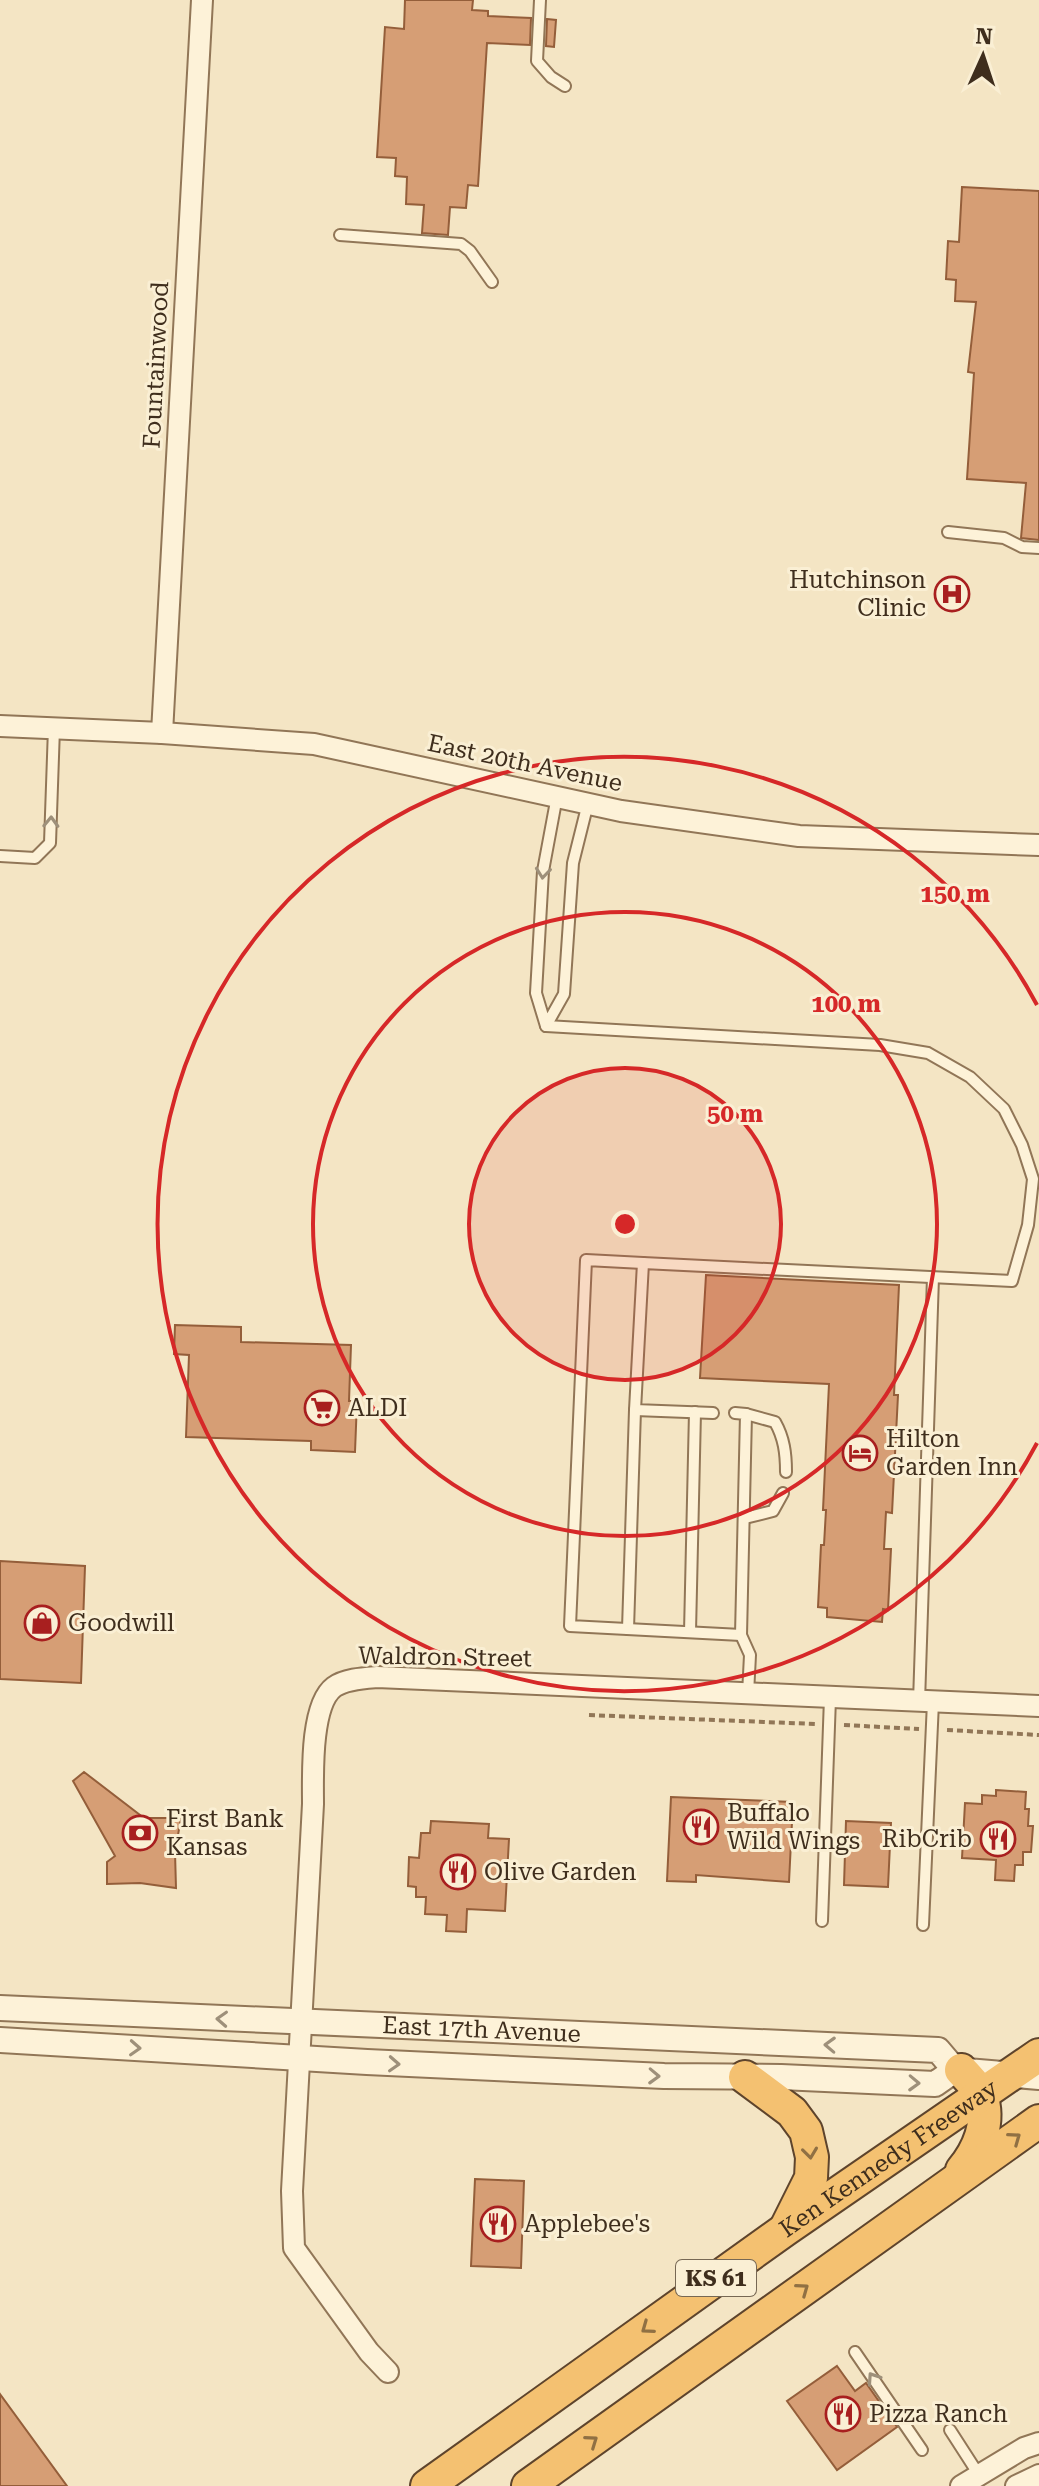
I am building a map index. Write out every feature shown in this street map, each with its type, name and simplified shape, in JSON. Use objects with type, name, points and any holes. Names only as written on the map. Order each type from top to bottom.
[{"type":"highway","name":"Ken Kennedy Freeway","points":[[427,2486],[786,2229],[981,2096],[1024,2076],[1039,2055]]},
{"type":"highway","points":[[949,2185],[970,2160],[980,2142],[983,2119],[981,2096],[958,2070]]},
{"type":"highway","points":[[745,2077],[792,2112],[806,2131],[812,2157],[811,2178],[786,2229]]},
{"type":"highway","name":"KS 61","points":[[528,2486],[1039,2121]]},
{"type":"street","name":"Fountainwood","points":[[162,733],[202,0]]},
{"type":"street","name":"East 20th Avenue","points":[[0,726],[314,744],[621,811],[799,836],[1039,845]]},
{"type":"street","name":"Waldron Street","points":[[388,2372],[369,2352],[294,2248],[292,2191],[313,1804],[313,1752],[317,1720],[333,1687],[356,1679],[377,1677],[1039,1706]]},
{"type":"street","name":"East 17th Avenue","points":[[0,2008],[938,2050],[958,2070]]},
{"type":"street","name":"East 17th Avenue","points":[[0,2040],[664,2076],[935,2084],[958,2070],[1024,2076]]},
{"type":"street","points":[[970,2481],[1024,2448],[1039,2443]]},
{"type":"street","points":[[1016,2486],[1039,2475]]},
{"type":"lane","points":[[540,0],[537,61],[551,77],[565,86]]},
{"type":"lane","points":[[340,235],[461,244],[470,251],[492,282]]},
{"type":"lane","points":[[948,532],[1004,538],[1022,547],[1039,548]]},
{"type":"lane","points":[[0,856],[35,858],[50,843],[54,728]]},
{"type":"lane","points":[[546,1026],[536,993],[543,871],[557,796]]},
{"type":"lane","points":[[546,1026],[564,994],[573,863],[588,803]]},
{"type":"lane","points":[[546,1026],[880,1045],[928,1053],[970,1077],[1004,1109],[1037,1180],[1012,1281],[586,1260],[570,1626],[741,1635]]},
{"type":"lane","points":[[628,1629],[643,1263]]},
{"type":"lane","points":[[923,1925],[933,1277]]},
{"type":"lane","points":[[635,1410],[713,1413]]},
{"type":"lane","points":[[690,1632],[695,1412]]},
{"type":"lane","points":[[748,1694],[750,1655],[741,1635],[745,1518],[741,1414],[775,1422],[782,1433],[786,1472]]},
{"type":"lane","points":[[745,1518],[773,1511],[783,1493]]},
{"type":"lane","points":[[822,1921],[830,1698]]},
{"type":"lane","points":[[855,2352],[922,2450]]},
{"type":"lane","points":[[950,2430],[970,2481]]},
{"type":"building","points":[[405,0],[473,0],[472,10],[488,11],[488,16],[531,18],[530,45],[487,43],[478,186],[468,185],[466,208],[450,207],[448,235],[422,233],[424,205],[406,204],[407,177],[395,176],[396,158],[377,157],[385,27],[404,29]]},
{"type":"building","points":[[547,19],[556,20],[554,47],[546,46]]},
{"type":"building","points":[[962,187],[1039,191],[1039,540],[1021,538],[1026,483],[967,479],[974,373],[968,372],[976,302],[955,301],[956,280],[946,279],[948,241],[959,242]]},
{"type":"building","name":"Hilton Garden Inn","points":[[706,1275],[899,1285],[892,1513],[886,1512],[884,1549],[891,1549],[888,1610],[883,1609],[882,1622],[827,1617],[827,1608],[818,1607],[826,1510],[823,1510],[829,1384],[700,1378]]},
{"type":"building","points":[[175,1325],[241,1327],[241,1342],[351,1345],[349,1401],[357,1401],[355,1452],[311,1450],[311,1441],[186,1437],[189,1355],[174,1354]]},
{"type":"building","name":"Goodwill","points":[[0,1561],[85,1566],[81,1683],[0,1679]]},
{"type":"building","name":"First Bank Kansas","points":[[84,1772],[144,1818],[181,1818],[175,1852],[176,1888],[140,1883],[107,1884],[107,1862],[115,1856],[73,1781]]},
{"type":"building","name":"RibCrib","points":[[996,1790],[1026,1792],[1028,1826],[1033,1826],[1031,1852],[1023,1852],[1023,1865],[1015,1865],[1014,1881],[995,1880],[996,1860],[962,1858],[965,1803],[982,1804],[982,1795],[996,1796]]},
{"type":"building","points":[[671,1797],[793,1802],[789,1882],[696,1875],[696,1882],[667,1881]]},
{"type":"building","name":"Olive Garden","points":[[431,1821],[489,1824],[488,1838],[509,1839],[505,1911],[467,1909],[466,1932],[446,1931],[447,1915],[425,1914],[426,1897],[416,1897],[416,1887],[408,1886],[409,1857],[419,1858],[421,1833],[430,1833]]},
{"type":"building","points":[[846,1821],[891,1823],[888,1887],[844,1885]]},
{"type":"building","name":"Applebee's","points":[[475,2179],[524,2181],[521,2268],[471,2266]]},
{"type":"building","name":"Pizza Ranch","points":[[837,2366],[855,2391],[866,2383],[897,2427],[837,2470],[787,2401]]},
{"type":"building","points":[[0,2394],[67,2486],[0,2486]]},
{"type":"place","name":"Hutchinson Clinic","points":[[952,594]]},
{"type":"place","name":"ALDI","points":[[322,1408]]},
{"type":"place","name":"Hilton Garden Inn","points":[[860,1453]]},
{"type":"place","name":"Goodwill","points":[[42,1623]]},
{"type":"place","name":"Buffalo Wild Wings","points":[[701,1827]]},
{"type":"place","name":"First Bank Kansas","points":[[140,1833]]},
{"type":"place","name":"RibCrib","points":[[998,1839]]},
{"type":"place","name":"Olive Garden","points":[[458,1872]]},
{"type":"place","name":"Applebee's","points":[[498,2224]]},
{"type":"place","name":"Pizza Ranch","points":[[843,2414]]}]
